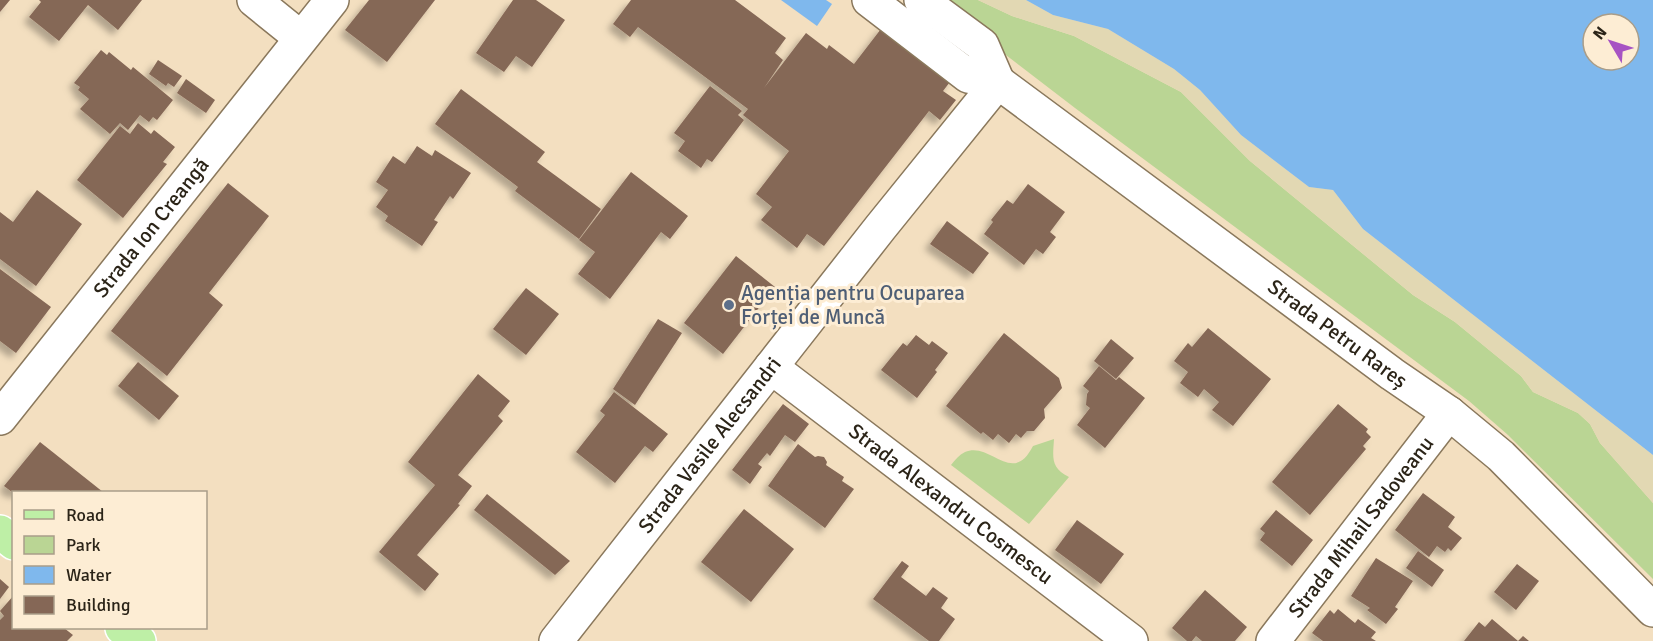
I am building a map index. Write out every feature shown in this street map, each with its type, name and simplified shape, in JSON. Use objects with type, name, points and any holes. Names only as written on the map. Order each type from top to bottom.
[{"type":"main road","points":[[0,532],[12,541]]},
{"type":"main road","points":[[124,629],[139,641]]},
{"type":"street","points":[[254,0],[302,38]]},
{"type":"street","name":"Strada Ion Creangă","points":[[0,418],[332,0]]},
{"type":"street","name":"Strada Petru Rareș","points":[[869,0],[968,76],[998,82],[1392,374],[1449,413],[1501,456],[1653,610]]},
{"type":"street","name":"Strada Petru Rareș","points":[[921,0],[981,45],[998,82]]},
{"type":"street","name":"Strada Vasile Alecsandri","points":[[556,641],[880,228],[998,82]]},
{"type":"street","name":"Strada Alexandru Cosmescu","points":[[771,367],[1131,641]]},
{"type":"street","name":"Strada Mihail Sadoveanu","points":[[1273,641],[1449,413]]},
{"type":"green space","points":[[934,0],[978,0],[1012,16],[1074,36],[1181,92],[1250,161],[1413,295],[1455,322],[1521,376],[1533,392],[1578,413],[1590,424],[1600,443],[1653,503],[1653,579],[1508,435],[1469,401],[1075,108]]},
{"type":"green space","points":[[1054,439],[1054,461],[1058,470],[1069,477],[1029,524],[951,465],[963,453],[975,450],[1009,463],[1017,463],[1025,458],[1033,446]]},
{"type":"sand","points":[[978,0],[1026,0],[1053,15],[1108,29],[1174,69],[1200,90],[1241,135],[1309,187],[1333,190],[1363,229],[1653,455],[1653,503],[1600,443],[1590,424],[1578,413],[1533,392],[1521,376],[1455,322],[1413,295],[1250,161],[1181,92],[1074,36],[1012,16]]},
{"type":"water","points":[[781,0],[826,0],[832,4],[817,26]]},
{"type":"water","points":[[1026,0],[1653,0],[1653,455],[1363,229],[1333,190],[1309,187],[1241,135],[1200,90],[1174,69],[1108,29],[1053,15]]},
{"type":"building","points":[[0,0],[10,0],[0,12]]},
{"type":"building","points":[[39,0],[142,0],[118,30],[88,5],[59,41],[29,17],[41,2]]},
{"type":"building","points":[[369,0],[435,0],[387,62],[345,30]]},
{"type":"building","points":[[513,0],[536,0],[565,20],[532,67],[516,56],[504,72],[476,53]]},
{"type":"building","points":[[631,0],[735,0],[786,38],[775,53],[783,60],[764,88],[806,33],[827,49],[829,45],[854,64],[884,25],[953,78],[943,91],[956,100],[940,120],[929,111],[824,246],[807,234],[797,248],[761,220],[772,207],[756,194],[789,151],[743,115],[748,109],[638,27],[630,37],[613,24]]},
{"type":"building","points":[[101,50],[107,55],[109,52],[131,70],[133,67],[173,100],[157,120],[153,117],[149,122],[140,115],[128,130],[120,123],[110,134],[80,109],[89,99],[78,90],[80,87],[74,83]]},
{"type":"building","points":[[158,60],[182,76],[174,87],[168,83],[166,86],[149,74]]},
{"type":"building","points":[[186,79],[215,100],[206,113],[177,93]]},
{"type":"building","points":[[710,86],[742,111],[738,115],[744,120],[712,162],[707,159],[701,168],[678,151],[685,141],[674,133]]},
{"type":"building","points":[[461,89],[545,152],[537,162],[601,209],[579,239],[515,191],[518,187],[435,124]]},
{"type":"building","points":[[138,123],[151,134],[154,130],[175,147],[163,162],[167,164],[123,218],[77,180],[120,126],[130,134]]},
{"type":"building","points":[[417,146],[432,156],[435,150],[471,173],[453,199],[450,196],[434,220],[438,222],[422,246],[385,221],[388,216],[376,207],[388,190],[376,182],[393,156],[405,164]]},
{"type":"building","points":[[631,172],[688,216],[670,239],[661,232],[610,299],[578,274],[595,252],[579,240]]},
{"type":"building","points":[[228,183],[269,216],[209,293],[223,305],[167,376],[111,331]]},
{"type":"building","points":[[1028,184],[1065,212],[1050,232],[1056,237],[1043,254],[1036,249],[1024,265],[984,234],[993,222],[991,220],[1007,200],[1013,204]]},
{"type":"building","points":[[37,190],[82,224],[36,286],[0,259],[0,212],[13,222]]},
{"type":"building","points":[[947,221],[989,253],[973,274],[930,244]]},
{"type":"building","name":"Agenția pentru Ocuparea Forței de Muncă","points":[[736,256],[775,287],[723,354],[684,323]]},
{"type":"building","points":[[0,269],[51,307],[16,353],[0,341]]},
{"type":"building","points":[[526,288],[559,314],[526,355],[493,329]]},
{"type":"building","points":[[658,319],[682,333],[635,405],[613,389]]},
{"type":"building","points":[[1208,328],[1271,379],[1233,426],[1212,410],[1219,402],[1204,389],[1198,397],[1180,383],[1188,372],[1174,361],[1188,343],[1192,347]]},
{"type":"building","points":[[1004,333],[1059,378],[1062,388],[1044,409],[1045,418],[1034,431],[1027,431],[1021,438],[1016,434],[1009,443],[998,434],[993,440],[983,432],[981,434],[946,406]]},
{"type":"building","points":[[916,335],[929,345],[932,341],[948,353],[917,398],[881,370],[903,343],[907,346]]},
{"type":"building","points":[[1111,339],[1134,358],[1116,379],[1094,361]]},
{"type":"building","points":[[138,362],[179,396],[159,420],[118,386]]},
{"type":"building","points":[[1099,366],[1116,380],[1119,377],[1145,398],[1105,448],[1077,425],[1090,408],[1086,405],[1089,391],[1083,386]]},
{"type":"building","points":[[478,374],[510,401],[498,416],[503,421],[458,475],[472,486],[458,504],[460,505],[417,555],[439,574],[425,591],[379,552],[435,485],[408,462]]},
{"type":"building","points":[[614,392],[668,434],[653,452],[645,446],[615,483],[576,452],[605,415],[600,411]]},
{"type":"building","points":[[783,404],[809,424],[795,442],[785,435],[770,456],[767,453],[758,464],[762,467],[750,484],[732,470]]},
{"type":"building","points":[[1338,404],[1368,429],[1366,432],[1371,437],[1363,446],[1366,449],[1310,515],[1272,482]]},
{"type":"building","points":[[40,442],[102,491],[12,492],[4,486]]},
{"type":"building","points":[[798,444],[815,457],[824,457],[826,465],[844,477],[842,481],[854,489],[825,528],[768,486]]},
{"type":"building","points":[[1423,493],[1455,517],[1448,527],[1462,538],[1451,551],[1448,548],[1445,552],[1437,546],[1429,557],[1395,530]]},
{"type":"building","points":[[487,494],[570,561],[555,575],[474,510]]},
{"type":"building","points":[[744,509],[794,549],[751,602],[701,562]]},
{"type":"building","points":[[1276,510],[1313,540],[1292,566],[1260,540],[1265,533],[1260,529]]},
{"type":"building","points":[[1077,520],[1124,554],[1101,584],[1055,550]]},
{"type":"building","points":[[1418,551],[1444,570],[1432,587],[1406,568]]},
{"type":"building","points":[[1376,558],[1413,581],[1395,607],[1398,609],[1386,624],[1367,610],[1370,608],[1351,596]]},
{"type":"building","points":[[902,561],[909,566],[901,577],[926,596],[933,587],[948,598],[941,608],[955,619],[939,641],[929,641],[873,599]]},
{"type":"building","points":[[1517,564],[1539,581],[1516,610],[1494,592]]},
{"type":"building","points":[[0,579],[9,587],[0,599]]},
{"type":"building","points":[[1205,590],[1247,627],[1235,641],[1202,641],[1196,636],[1192,641],[1187,641],[1172,628]]},
{"type":"building","points":[[12,597],[12,629],[65,629],[73,635],[67,641],[0,641],[0,620],[4,616],[0,611]]},
{"type":"building","points":[[1338,609],[1355,623],[1358,619],[1376,632],[1371,638],[1376,641],[1323,641],[1312,633],[1330,610],[1334,614]]},
{"type":"building","points":[[1492,619],[1518,641],[1464,641],[1479,622],[1485,627]]},
{"type":"building","points":[[1523,636],[1529,641],[1518,641]]},
{"type":"place","name":"Agenția pentru Ocuparea Forței de Muncă","points":[[729,305]]}]
